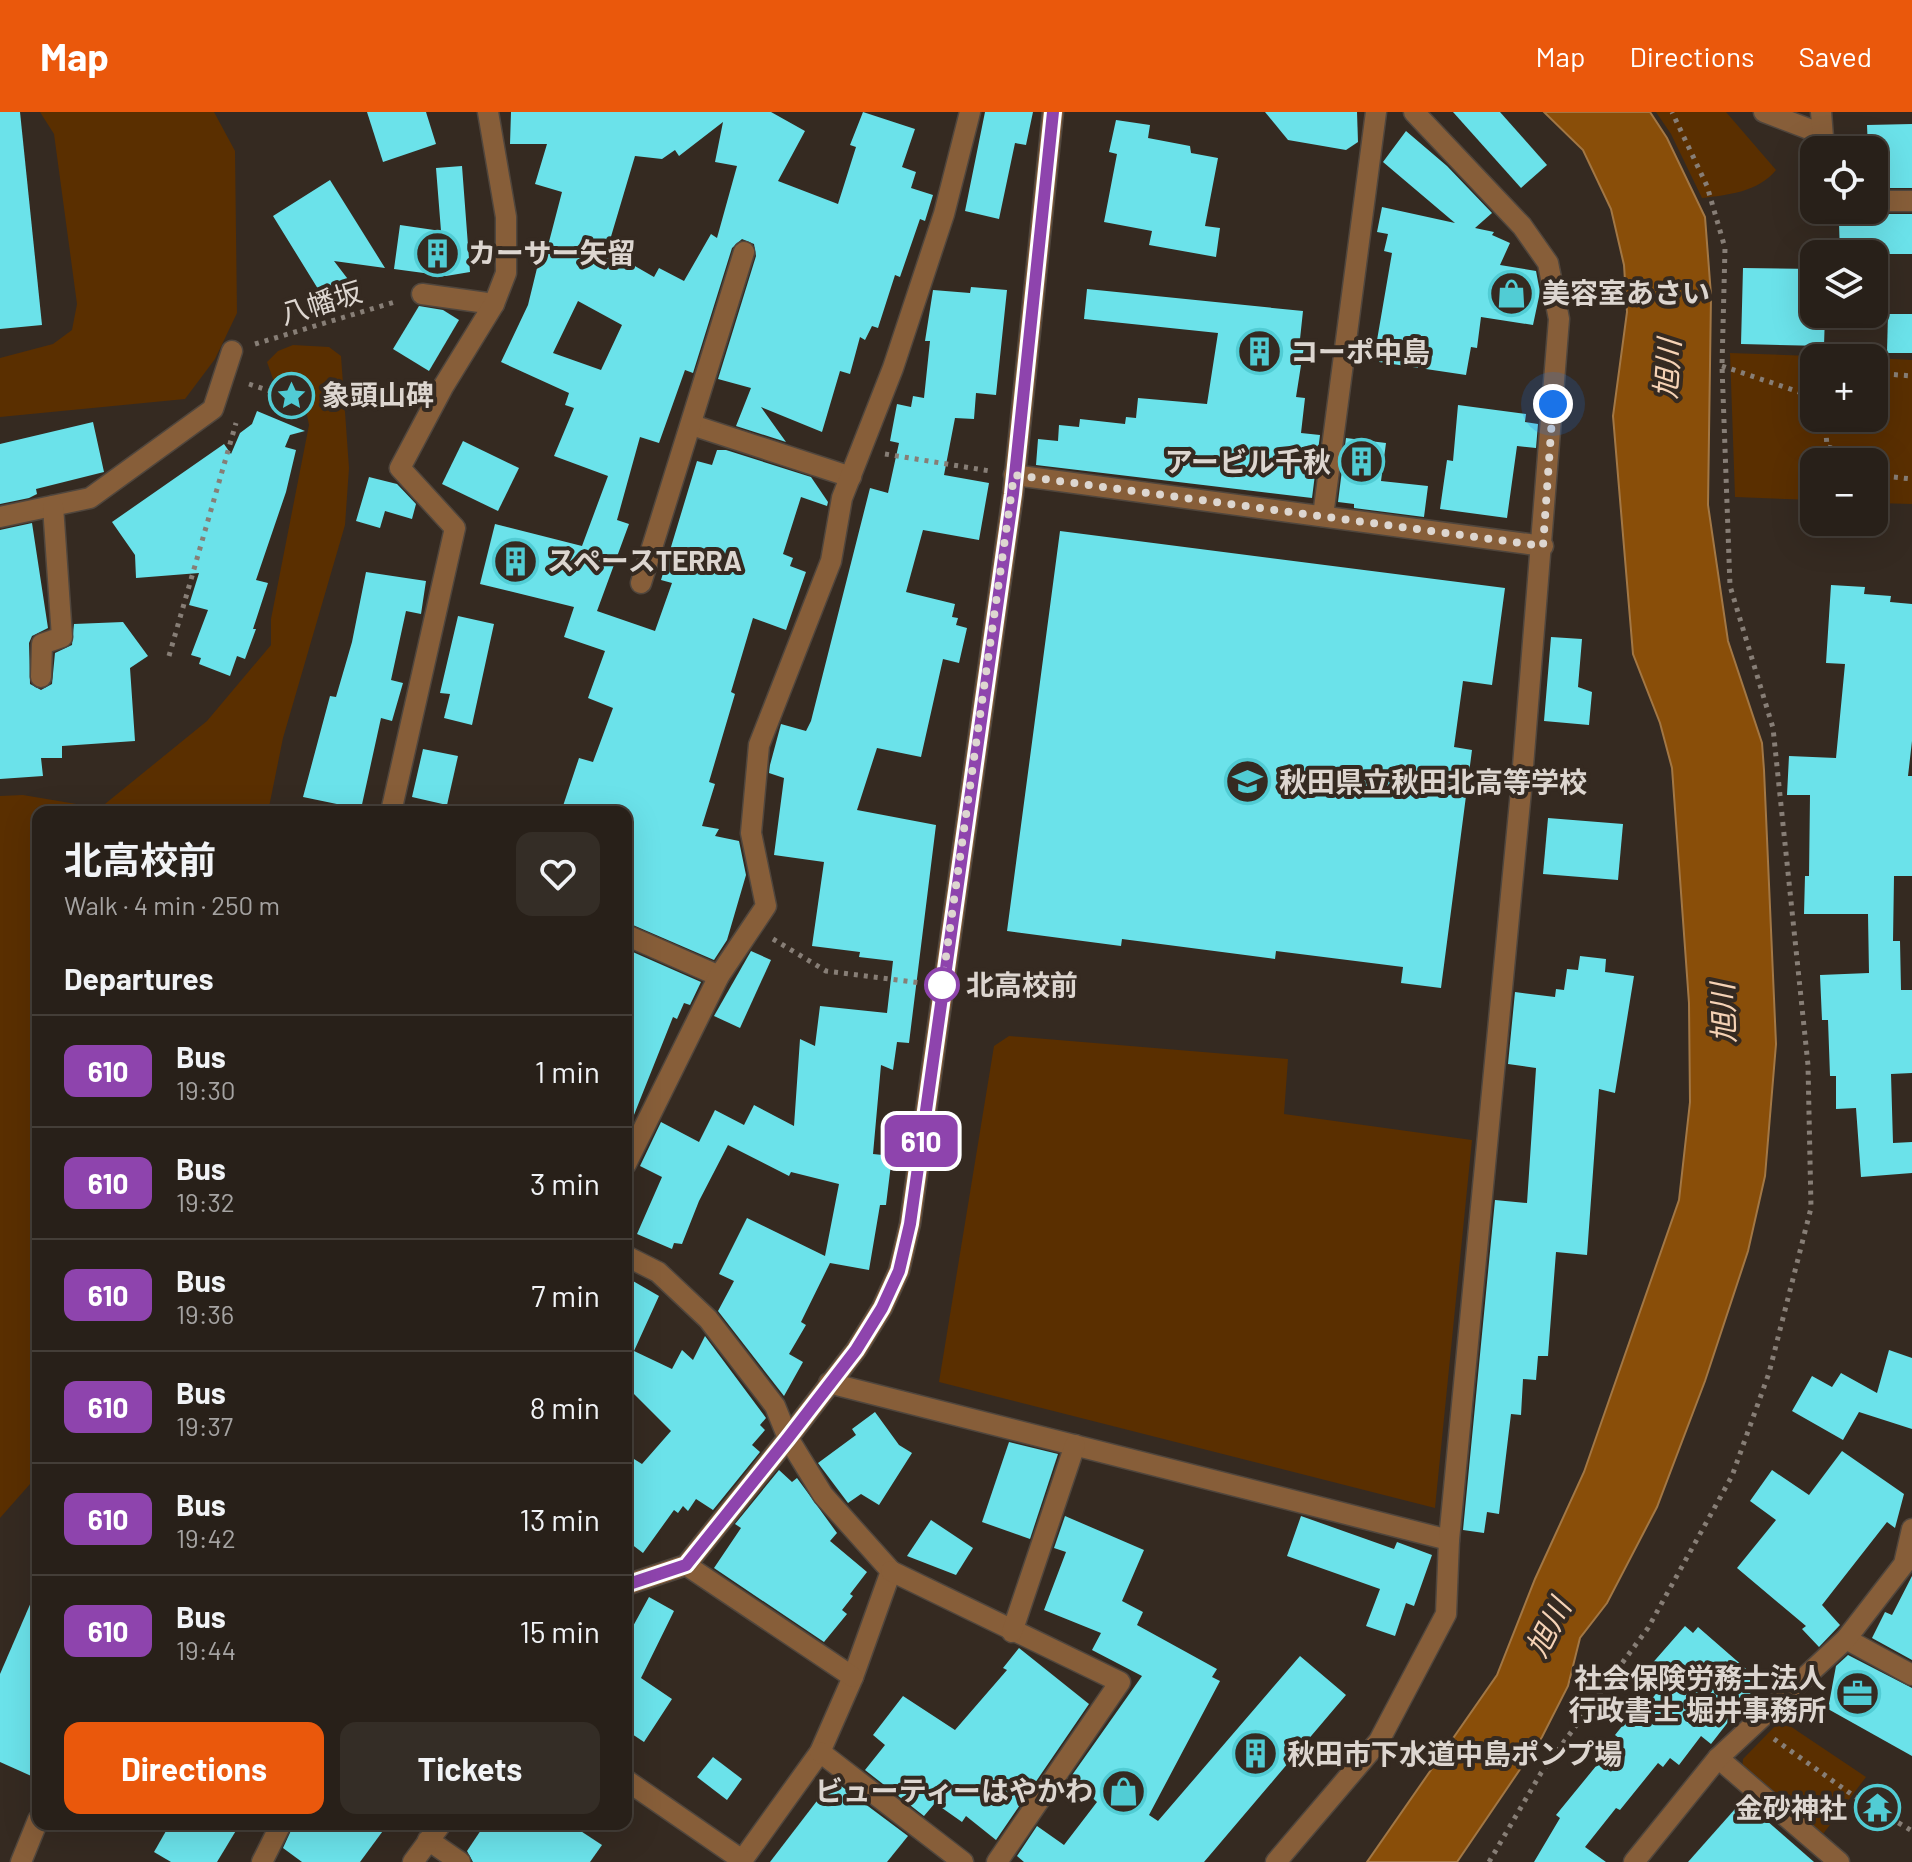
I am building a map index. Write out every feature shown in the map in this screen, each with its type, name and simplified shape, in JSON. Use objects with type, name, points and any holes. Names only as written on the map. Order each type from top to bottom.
[{"type":"street","points":[[392,806],[455,528],[400,468],[443,387],[494,304],[506,273],[506,217],[488,112]]},
{"type":"street","points":[[632,1152],[719,976],[766,906],[751,833],[759,745],[831,561],[842,498],[944,214],[970,112]]},
{"type":"street","points":[[632,1583],[686,1565],[862,1340],[899,1271],[910,1224],[1014,475],[1053,112]]},
{"type":"street","points":[[1323,516],[1376,112]]},
{"type":"street","points":[[1276,1862],[1379,1741],[1446,1614],[1449,1540],[1543,546],[1559,319],[1548,263],[1522,226],[1414,112]]},
{"type":"street","points":[[1764,112],[1811,136]]},
{"type":"street","points":[[1821,112],[1823,136]]},
{"type":"street","points":[[1888,201],[1912,201]]},
{"type":"street","points":[[641,583],[744,252]]},
{"type":"street","points":[[422,294],[494,304]]},
{"type":"street","points":[[0,517],[90,498],[213,409],[232,351]]},
{"type":"street","points":[[692,425],[851,477]]},
{"type":"street","points":[[1014,475],[1543,546]]},
{"type":"street","points":[[41,677],[42,644],[62,637],[53,506]]},
{"type":"street","points":[[632,938],[719,976]]},
{"type":"street","points":[[632,1259],[658,1272],[708,1319],[775,1406],[788,1438],[823,1495],[891,1571],[1120,1682],[997,1862]]},
{"type":"street","points":[[829,1383],[1449,1540]]},
{"type":"street","points":[[1012,1632],[1075,1445]]},
{"type":"street","points":[[1634,1862],[1718,1758],[1846,1639],[1904,1564],[1912,1529]]},
{"type":"street","points":[[686,1565],[853,1677]]},
{"type":"street","points":[[632,1784],[742,1861],[820,1752],[853,1677],[891,1571]]},
{"type":"street","points":[[1846,1639],[1912,1675]]},
{"type":"street","points":[[820,1752],[963,1862]]},
{"type":"street","points":[[1718,1758],[1839,1862]]},
{"type":"street","points":[[21,1862],[34,1830]]},
{"type":"street","points":[[262,1862],[278,1830]]},
{"type":"street","points":[[413,1862],[435,1832],[460,1862]]},
{"type":"path","points":[[1489,1862],[1541,1773],[1648,1628],[1732,1476],[1769,1373],[1811,1208],[1808,1065],[1773,728],[1730,586],[1722,366],[1725,248],[1707,186],[1672,112]]},
{"type":"path","name":"八幡坂","points":[[232,351],[422,294]]},
{"type":"path","points":[[1722,366],[1800,392]]},
{"type":"path","points":[[1888,374],[1912,376]]},
{"type":"path","points":[[244,398],[249,384],[270,391]]},
{"type":"path","points":[[169,656],[240,412]]},
{"type":"path","points":[[1826,432],[1827,447],[1833,448]]},
{"type":"path","points":[[861,450],[1014,475]]},
{"type":"path","points":[[1888,476],[1912,479]]},
{"type":"path","points":[[753,927],[826,971],[942,985]]},
{"type":"path","points":[[1753,1725],[1854,1796],[1912,1831]]},
{"type":"shaded area","points":[[40,112],[214,112],[235,151],[237,313],[215,359],[185,399],[0,417],[0,358],[53,344],[72,330],[77,304],[54,134]]},
{"type":"shaded area","points":[[1656,112],[1726,112],[1776,170],[1752,188],[1702,198],[1671,134]]},
{"type":"shaded area","points":[[293,345],[329,347],[341,356],[349,468],[345,525],[283,738],[269,806],[102,806],[207,721],[271,645],[271,619],[309,425],[304,400],[273,379],[267,362],[278,351]]},
{"type":"shaded area","points":[[1730,353],[1800,356],[1800,432],[1888,432],[1888,359],[1912,360],[1912,504],[1888,503],[1888,448],[1800,448],[1800,499],[1735,497]]},
{"type":"shaded area","points":[[23,795],[88,806],[32,806],[32,1482],[0,1518],[0,796]]},
{"type":"shaded area","points":[[1009,1036],[1288,1059],[1284,1114],[1472,1140],[1435,1508],[939,1382],[994,1046]]},
{"type":"shaded area","points":[[1781,1720],[1866,1777],[1820,1838],[1742,1772],[1743,1759]]},
{"type":"water","name":"旭川","points":[[1544,112],[1650,112],[1667,138],[1705,217],[1711,295],[1708,505],[1728,641],[1762,743],[1764,770],[1776,1044],[1765,1176],[1748,1251],[1705,1381],[1657,1507],[1607,1603],[1580,1638],[1568,1686],[1542,1737],[1457,1862],[1367,1862],[1497,1675],[1535,1579],[1584,1472],[1679,1200],[1690,1102],[1689,1003],[1672,768],[1660,723],[1633,654],[1613,416],[1627,312],[1624,265],[1611,209],[1583,150]]},
{"type":"building","points":[[0,112],[20,112],[42,325],[0,329]]},
{"type":"building","points":[[367,112],[426,112],[436,144],[383,162]]},
{"type":"building","points":[[511,112],[771,112],[805,131],[778,181],[838,204],[856,147],[850,145],[863,112],[915,129],[902,167],[916,172],[911,188],[933,195],[925,221],[920,219],[900,277],[895,275],[878,328],[872,326],[865,340],[860,337],[850,374],[840,371],[822,432],[761,407],[786,442],[736,426],[751,388],[718,379],[756,256],[754,244],[742,239],[732,248],[693,373],[685,370],[659,443],[640,437],[617,520],[629,524],[597,611],[655,631],[672,583],[661,580],[697,461],[712,465],[717,450],[726,450],[811,477],[828,502],[827,506],[801,497],[783,554],[793,558],[790,566],[806,572],[786,630],[753,618],[731,692],[735,694],[709,782],[715,784],[702,826],[719,829],[715,836],[739,841],[746,875],[727,940],[714,960],[632,925],[632,806],[563,806],[579,758],[593,762],[613,708],[588,698],[605,651],[564,637],[574,607],[480,584],[495,524],[582,546],[608,476],[554,456],[574,408],[565,405],[569,393],[501,362],[528,305],[539,260],[544,261],[562,192],[535,184],[547,144],[510,144]],"holes":[[[723,122],[715,162],[737,166],[717,238],[711,234],[684,281],[659,268],[654,277],[607,250],[635,156],[662,159],[675,150],[679,156]],[[578,301],[622,325],[601,370],[553,353]]]},
{"type":"building","points":[[985,112],[1033,112],[1026,145],[1015,143],[999,219],[965,211]]},
{"type":"building","points":[[1265,112],[1357,112],[1358,142],[1346,150],[1288,140]]},
{"type":"building","points":[[1453,112],[1500,112],[1547,165],[1521,188]]},
{"type":"building","points":[[1116,120],[1150,125],[1148,138],[1190,146],[1191,153],[1218,158],[1205,226],[1220,228],[1216,257],[1149,245],[1152,231],[1104,222],[1117,154],[1109,152]]},
{"type":"building","points":[[1912,124],[1912,188],[1888,188],[1888,136],[1867,136],[1867,125]]},
{"type":"building","points":[[1406,131],[1447,166],[1492,213],[1475,228],[1494,232],[1492,235],[1510,243],[1500,265],[1536,271],[1540,292],[1533,325],[1481,317],[1477,348],[1471,347],[1466,375],[1379,362],[1381,346],[1376,346],[1392,253],[1384,251],[1388,234],[1377,232],[1382,207],[1455,223],[1383,162]]},
{"type":"building","name":"カーサー矢留","points":[[462,166],[470,272],[446,276],[394,269],[400,225],[441,231],[436,168]]},
{"type":"building","points":[[330,180],[385,268],[334,261],[357,291],[323,297],[273,216]]},
{"type":"building","points":[[1888,214],[1912,214],[1912,254],[1888,254],[1888,240],[1840,240],[1839,224],[1888,224]]},
{"type":"building","points":[[1743,268],[1800,269],[1800,328],[1825,328],[1824,344],[1741,344]]},
{"type":"building","points":[[971,287],[1007,290],[996,395],[976,393],[974,419],[955,418],[944,475],[989,483],[979,540],[923,530],[906,592],[955,604],[952,617],[958,618],[956,625],[967,628],[959,663],[943,659],[921,757],[877,748],[857,810],[936,825],[909,1043],[897,1042],[893,1070],[881,1065],[873,1154],[892,1156],[886,1205],[880,1205],[869,1270],[830,1263],[801,1322],[806,1325],[789,1354],[803,1362],[784,1396],[718,1311],[734,1281],[719,1274],[747,1218],[825,1256],[839,1184],[791,1172],[789,1176],[728,1145],[699,1201],[682,1244],[674,1243],[672,1249],[637,1234],[662,1177],[640,1166],[661,1122],[699,1142],[715,1110],[744,1125],[754,1105],[794,1126],[800,1039],[815,1046],[820,1006],[887,1013],[893,961],[859,957],[860,952],[812,946],[824,862],[774,855],[784,778],[769,773],[781,724],[806,731],[811,721],[870,488],[888,493],[899,443],[890,441],[897,404],[911,407],[913,396],[924,398],[930,341],[925,341],[933,290],[970,293]]},
{"type":"building","points":[[1087,289],[1303,311],[1300,339],[1305,340],[1296,397],[1305,398],[1301,433],[1320,435],[1312,498],[1036,465],[1038,439],[1058,441],[1059,425],[1079,427],[1080,419],[1125,424],[1126,417],[1136,418],[1138,398],[1207,404],[1218,333],[1084,319]]},
{"type":"building","points":[[419,306],[443,310],[459,320],[429,371],[393,349]]},
{"type":"building","points":[[1888,314],[1912,314],[1912,353],[1888,353]]},
{"type":"building","points":[[1458,405],[1526,414],[1525,422],[1538,424],[1536,448],[1517,446],[1507,518],[1440,509],[1447,460],[1453,461]]},
{"type":"building","points":[[257,411],[305,431],[290,435],[285,447],[296,450],[286,492],[256,580],[268,583],[245,659],[237,656],[230,676],[199,664],[201,658],[191,655],[208,610],[189,605],[199,573],[136,578],[135,555],[112,522],[224,444],[231,454],[240,433],[252,424]]},
{"type":"building","points":[[93,422],[104,472],[36,489],[37,494],[29,498],[0,504],[0,444]]},
{"type":"building","name":"アービル千秋","points":[[1346,438],[1386,443],[1381,481],[1428,486],[1424,517],[1354,508],[1354,504],[1338,502]]},
{"type":"building","points":[[463,441],[519,468],[498,511],[442,484]]},
{"type":"building","points":[[369,477],[397,484],[416,504],[412,519],[385,511],[380,528],[356,521]]},
{"type":"building","points":[[32,523],[48,628],[32,636],[29,643],[30,684],[41,690],[52,684],[55,653],[72,645],[74,624],[123,622],[148,656],[130,668],[135,741],[62,746],[62,758],[41,758],[43,776],[0,779],[0,530]]},
{"type":"building","points":[[1060,531],[1505,588],[1492,685],[1463,681],[1454,747],[1472,750],[1441,988],[1401,983],[1403,967],[1276,951],[1275,959],[1122,939],[1121,946],[1007,931]]},
{"type":"building","points":[[366,572],[426,581],[421,614],[406,611],[391,680],[403,683],[392,721],[381,718],[362,806],[303,797],[330,696],[336,697],[352,642]]},
{"type":"building","points":[[1831,585],[1865,587],[1864,594],[1891,596],[1890,602],[1912,604],[1912,741],[1908,776],[1912,776],[1912,876],[1894,876],[1893,941],[1900,941],[1901,990],[1912,990],[1912,1073],[1891,1074],[1893,1143],[1912,1142],[1912,1173],[1861,1177],[1856,1108],[1836,1109],[1836,1076],[1830,1076],[1828,1020],[1822,1020],[1820,975],[1869,973],[1868,914],[1804,914],[1805,876],[1809,876],[1810,795],[1787,795],[1789,756],[1836,758],[1845,664],[1826,663]]},
{"type":"building","points":[[458,616],[494,624],[472,725],[444,718],[450,694],[440,693]]},
{"type":"building","points":[[1551,637],[1582,639],[1578,687],[1592,692],[1589,725],[1544,721]]},
{"type":"building","points":[[423,749],[458,756],[447,805],[412,797]]},
{"type":"building","points":[[1548,818],[1623,824],[1618,880],[1543,874]]},
{"type":"building","points":[[751,951],[771,960],[740,1028],[714,1016]]},
{"type":"building","points":[[632,952],[701,982],[690,1005],[684,1003],[677,1019],[673,1017],[632,1120]]},
{"type":"building","points":[[1580,956],[1606,959],[1605,972],[1634,976],[1615,1093],[1599,1089],[1587,1255],[1556,1252],[1548,1356],[1538,1356],[1536,1380],[1523,1379],[1521,1415],[1511,1414],[1499,1514],[1487,1512],[1484,1533],[1463,1530],[1495,1200],[1527,1203],[1536,1068],[1508,1064],[1515,992],[1555,997],[1556,989],[1564,990],[1567,969],[1578,970]]},
{"type":"building","points":[[632,1280],[659,1296],[634,1351],[672,1369],[682,1350],[693,1360],[705,1336],[766,1418],[760,1425],[765,1430],[752,1445],[760,1452],[713,1510],[696,1499],[688,1511],[683,1506],[678,1513],[674,1510],[643,1553],[632,1545],[632,1458],[642,1464],[671,1431],[632,1392]]},
{"type":"building","points":[[1889,1350],[1912,1358],[1912,1429],[1859,1412],[1843,1440],[1792,1411],[1812,1376],[1832,1387],[1841,1373],[1877,1393]]},
{"type":"building","points":[[875,1412],[899,1445],[912,1453],[879,1505],[861,1494],[848,1503],[818,1463],[856,1435],[852,1429]]},
{"type":"building","points":[[1009,1442],[1058,1454],[1030,1539],[982,1522]]},
{"type":"building","points":[[1842,1451],[1904,1494],[1895,1528],[1887,1522],[1822,1605],[1840,1625],[1819,1647],[1802,1629],[1806,1626],[1737,1568],[1776,1520],[1750,1501],[1772,1470],[1809,1495]]},
{"type":"building","points":[[779,1470],[792,1482],[797,1478],[837,1533],[830,1541],[867,1572],[842,1610],[847,1614],[824,1642],[714,1568],[741,1528],[735,1524]]},
{"type":"building","points":[[1065,1516],[1144,1550],[1122,1601],[1143,1612],[1137,1625],[1217,1669],[1212,1677],[1220,1681],[1149,1815],[1158,1821],[1300,1656],[1346,1695],[1204,1862],[1024,1862],[1017,1856],[1037,1826],[1064,1845],[1097,1802],[1070,1778],[1142,1676],[1092,1650],[1101,1633],[1044,1610],[1066,1552],[1054,1548]]},
{"type":"building","points":[[1301,1516],[1394,1549],[1397,1542],[1432,1555],[1414,1606],[1406,1603],[1395,1636],[1366,1626],[1380,1589],[1287,1556]]},
{"type":"building","points":[[931,1520],[973,1548],[956,1575],[907,1556]]},
{"type":"building","points":[[1912,1576],[1912,1660],[1872,1638],[1885,1612],[1892,1615]]},
{"type":"building","points":[[649,1597],[674,1611],[641,1678],[672,1699],[644,1742],[632,1734],[632,1628]]},
{"type":"building","points":[[32,1600],[32,1776],[0,1762],[0,1674]]},
{"type":"building","points":[[1685,1626],[1693,1633],[1698,1627],[1760,1681],[1711,1744],[1701,1736],[1679,1765],[1670,1758],[1663,1767],[1658,1763],[1620,1810],[1616,1808],[1585,1847],[1606,1862],[1534,1862],[1560,1818],[1556,1815],[1619,1738],[1615,1735],[1631,1715],[1636,1719],[1666,1681],[1649,1667]]},
{"type":"building","points":[[1019,1648],[1089,1704],[996,1840],[966,1816],[962,1822],[935,1803],[924,1816],[865,1770],[885,1745],[873,1735],[903,1696],[955,1730],[1007,1670],[1003,1668]]},
{"type":"building","points":[[1848,1655],[1912,1688],[1912,1756],[1828,1709],[1836,1666]]},
{"type":"building","points":[[713,1757],[742,1779],[727,1800],[697,1777]]},
{"type":"building","points":[[833,1780],[908,1836],[887,1862],[770,1862]]},
{"type":"building","points":[[1743,1800],[1814,1862],[1688,1862]]},
{"type":"building","points":[[167,1830],[236,1830],[217,1862],[171,1862],[154,1852]]},
{"type":"building","points":[[291,1830],[384,1830],[360,1862],[302,1862],[283,1848]]},
{"type":"building","points":[[481,1830],[579,1830],[602,1845],[590,1862],[473,1862],[467,1851]]},
{"type":"bus line","name":"610","points":[[632,1583],[686,1565],[856,1350],[882,1308],[899,1271],[910,1224],[1013,494],[1053,112]]},
{"type":"place","name":"カーサー矢留","points":[[437,253]]},
{"type":"place","name":"美容室あさい","points":[[1511,293]]},
{"type":"place","name":"コーポ中島","points":[[1259,352]]},
{"type":"place","name":"象頭山碑","points":[[291,395]]},
{"type":"place","name":"アービル千秋","points":[[1362,462]]},
{"type":"place","name":"スペースTERRA","points":[[516,561]]},
{"type":"place","name":"秋田県立秋田北高等学校","points":[[1248,782]]},
{"type":"place","name":"北高校前","points":[[942,985]]},
{"type":"place","name":"社会保険労務士法人 行政書士 堀井事務所","points":[[1857,1694]]},
{"type":"place","name":"秋田市下水道中島ポンプ場","points":[[1256,1754]]},
{"type":"place","name":"ビューティーはやかわ","points":[[1124,1791]]},
{"type":"place","name":"金砂神社","points":[[1878,1808]]},
{"type":"route","points":[[942,985],[1014,475],[1543,546],[1553,404]]}]
